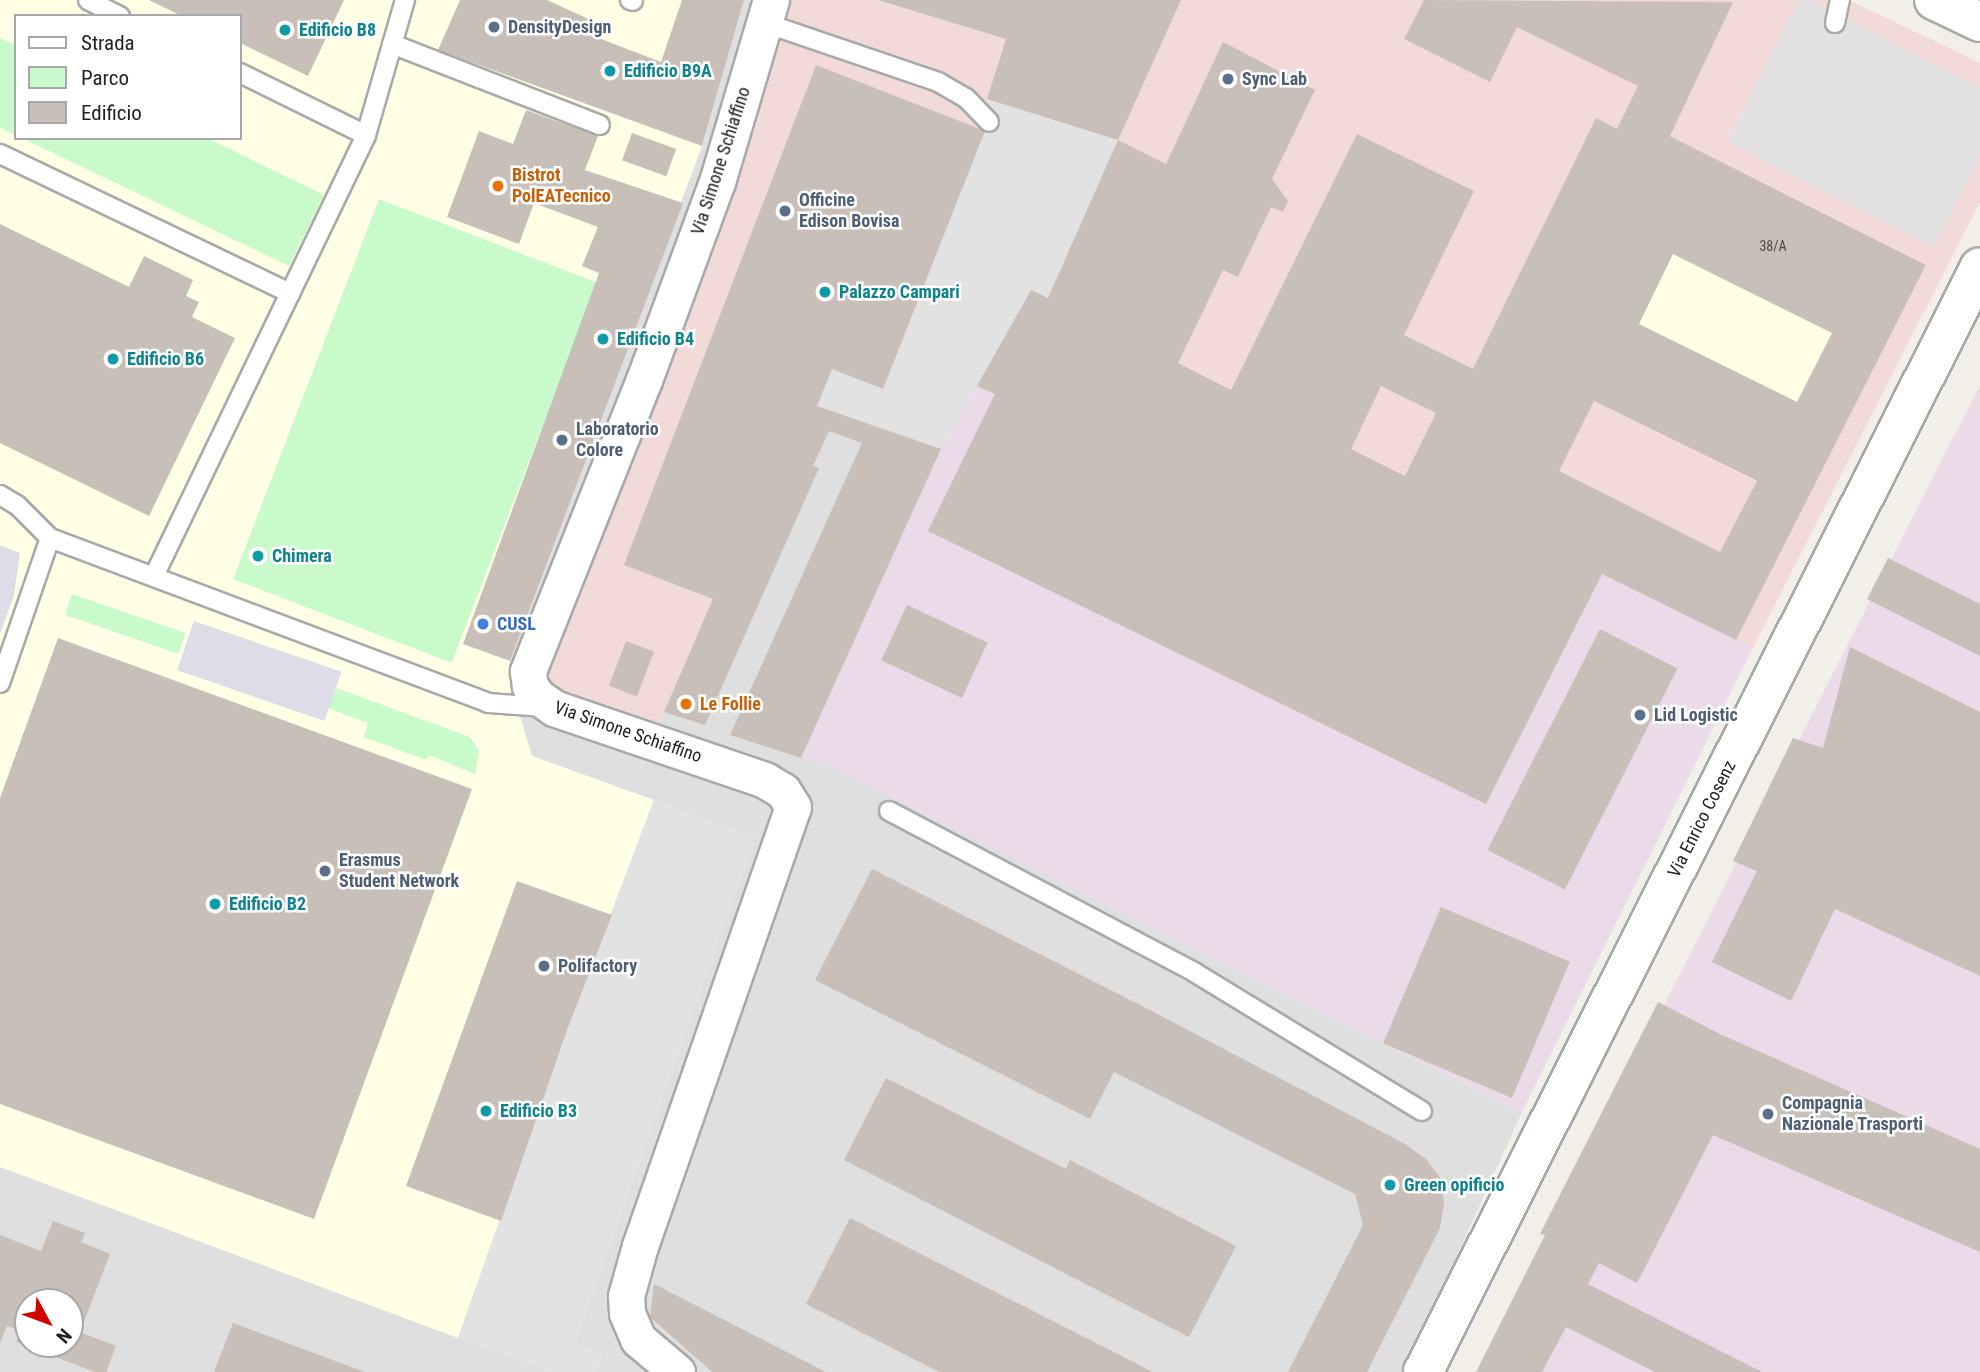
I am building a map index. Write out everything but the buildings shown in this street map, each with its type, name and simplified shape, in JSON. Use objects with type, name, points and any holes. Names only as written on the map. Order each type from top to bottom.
[{"type":"street","points":[[1934,0],[1980,22]]},
{"type":"street","name":"Via Simone Schiaffino","points":[[677,1372],[638,1339],[631,1327],[626,1296],[634,1265],[793,807],[783,791],[765,780],[554,708],[538,697],[530,685],[529,662],[645,380],[717,181],[768,12]]},
{"type":"street","name":"Via Enrico Cosenz","points":[[1423,1372],[1980,267]]},
{"type":"lane","points":[[88,0],[116,14]]},
{"type":"lane","points":[[154,576],[366,135],[405,0]]},
{"type":"lane","points":[[1835,23],[1840,0]]},
{"type":"lane","points":[[768,12],[939,82],[966,98],[989,122]]},
{"type":"lane","points":[[392,44],[600,125]]},
{"type":"lane","points":[[242,74],[366,135]]},
{"type":"lane","points":[[0,154],[290,293]]},
{"type":"lane","points":[[0,495],[18,506],[50,538],[488,703],[554,708]]},
{"type":"lane","points":[[0,683],[50,538]]},
{"type":"lane","points":[[889,811],[1194,972],[1422,1111]]},
{"type":"shaded area","points":[[0,0],[775,0],[651,740],[801,401],[941,449],[801,758],[827,764],[1522,1112],[1404,1372],[0,1372]]},
{"type":"shaded area","points":[[0,0],[744,0],[702,146],[510,661],[517,706],[532,756],[654,800],[567,1030],[458,1338],[0,1167]]},
{"type":"shaded area","points":[[775,0],[875,0],[1006,39],[1181,0],[1849,0],[1980,63],[1980,202],[1753,648],[1031,290],[941,449],[801,401],[651,741],[554,708],[529,662]]},
{"type":"shaded area","points":[[1799,0],[1809,0],[1980,88],[1980,156],[1933,247],[1727,141]]},
{"type":"shaded area","points":[[987,99],[1118,140],[1048,298],[1031,290],[941,449],[817,406],[832,369],[884,389],[984,131],[977,128]]},
{"type":"shaded area","points":[[1670,136],[1926,265],[1804,505],[1594,401]]},
{"type":"shaded area","points":[[1031,290],[1753,648],[1522,1112],[827,764],[801,758],[941,449]]},
{"type":"shaded area","points":[[1980,385],[1980,1372],[1477,1372]]},
{"type":"shaded area","points":[[0,545],[20,553],[14,595],[0,634]]},
{"type":"shaded area","points":[[194,621],[342,672],[325,721],[177,670]]},
{"type":"shaded area","points":[[654,800],[756,837],[576,1343],[603,1353],[597,1372],[551,1372],[458,1338],[567,1030]]},
{"type":"green space","points":[[0,38],[14,44],[14,134],[0,128]]},
{"type":"green space","points":[[26,140],[211,140],[324,195],[289,266]]},
{"type":"green space","points":[[379,199],[597,283],[452,663],[233,579]]},
{"type":"green space","points":[[72,594],[185,633],[178,654],[65,615]]},
{"type":"green space","points":[[336,688],[470,737],[479,751],[475,774],[429,755],[426,760],[364,737],[368,723],[328,708]]},
{"type":"place","name":"DensityDesign","points":[[494,27]]},
{"type":"place","name":"Edificio B8","points":[[285,30]]},
{"type":"place","name":"Edificio B9A","points":[[610,71]]},
{"type":"place","name":"Sync Lab","points":[[1228,79]]},
{"type":"place","name":"Bistrot PolEATecnico","points":[[498,186]]},
{"type":"place","name":"Officine Edison Bovisa","points":[[785,211]]},
{"type":"place","name":"Palazzo Campari","points":[[825,292]]},
{"type":"place","name":"Edificio B4","points":[[603,339]]},
{"type":"place","name":"Edificio B6","points":[[113,359]]},
{"type":"place","name":"Laboratorio Colore","points":[[562,440]]},
{"type":"place","name":"Chimera","points":[[258,556]]},
{"type":"place","name":"CUSL","points":[[483,624]]},
{"type":"place","name":"Le Follie","points":[[686,704]]},
{"type":"place","name":"Lid Logistic","points":[[1640,715]]},
{"type":"place","name":"Erasmus Student Network","points":[[325,871]]},
{"type":"place","name":"Edificio B2","points":[[215,904]]},
{"type":"place","name":"Polifactory","points":[[544,966]]},
{"type":"place","name":"Edificio B3","points":[[486,1111]]},
{"type":"place","name":"Compagnia Nazionale Trasporti","points":[[1768,1114]]},
{"type":"place","name":"Green opificio","points":[[1390,1185]]}]
